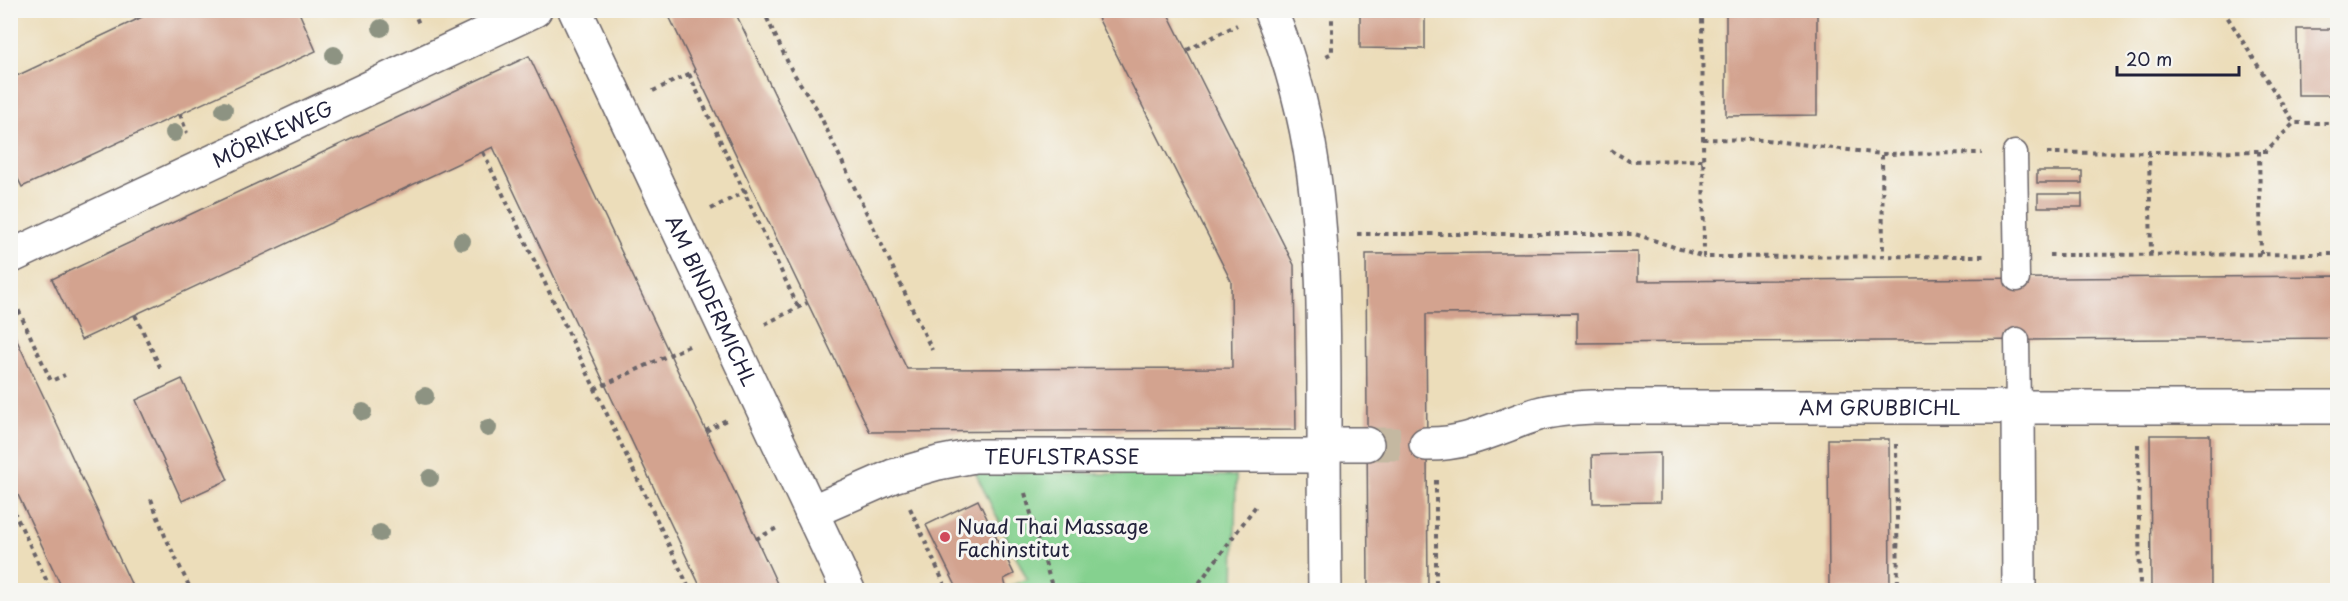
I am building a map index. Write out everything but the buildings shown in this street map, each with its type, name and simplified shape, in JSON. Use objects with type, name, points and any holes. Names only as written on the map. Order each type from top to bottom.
[{"type":"street","name":"MÖRIKEWEG","points":[[10,257],[535,10]]},
{"type":"street","name":"AM BINDERMICHL","points":[[575,10],[848,591]]},
{"type":"street","points":[[1257,16],[1283,42],[1300,100],[1319,203],[1323,297],[1325,591]]},
{"type":"street","name":"AM GRUBBICHL","points":[[1426,444],[1447,445],[1465,441],[1552,411],[1593,406],[2337,407]]},
{"type":"street","points":[[2018,408],[2019,591]]},
{"type":"street","points":[[1324,450],[1367,444]]},
{"type":"street","name":"TEUFLSTRASSE","points":[[811,512],[893,476],[938,463],[974,456],[1324,450]]},
{"type":"lane","points":[[2016,153],[2017,267]]},
{"type":"lane","points":[[2017,340],[2018,408]]},
{"type":"path","points":[[133,10],[137,20]]},
{"type":"path","points":[[763,10],[792,71],[817,109],[932,350]]},
{"type":"path","points":[[1322,57],[1332,53],[1332,10]]},
{"type":"path","points":[[1702,10],[1704,257]]},
{"type":"path","points":[[2223,10],[2294,123]]},
{"type":"path","points":[[1186,50],[1257,16]]},
{"type":"path","points":[[652,92],[695,71]]},
{"type":"path","points":[[689,74],[746,191],[798,307]]},
{"type":"path","points":[[1611,150],[1629,161],[1703,160]]},
{"type":"path","points":[[2259,151],[2261,254]]},
{"type":"path","points":[[483,152],[690,591]]},
{"type":"path","points":[[2149,152],[2151,254]]},
{"type":"path","points":[[1882,154],[1883,256]]},
{"type":"path","points":[[708,210],[752,188]]},
{"type":"path","points":[[1347,234],[1635,234],[1704,257],[1883,256],[2017,267],[2151,254],[2337,254]]},
{"type":"path","points":[[10,293],[51,381],[65,375]]},
{"type":"path","points":[[761,326],[807,303]]},
{"type":"path","points":[[135,315],[161,369]]},
{"type":"path","points":[[595,389],[694,343]]},
{"type":"path","points":[[706,431],[729,418]]},
{"type":"path","points":[[2138,442],[2140,591]]},
{"type":"path","points":[[1896,443],[1898,591]]},
{"type":"path","points":[[1016,456],[1053,591]]},
{"type":"path","points":[[893,476],[928,545],[947,591]]},
{"type":"path","points":[[1436,477],[1436,591]]},
{"type":"path","points":[[151,499],[165,536],[191,591]]},
{"type":"path","points":[[10,503],[51,591]]},
{"type":"path","points":[[1194,591],[1258,503]]},
{"type":"path","points":[[756,539],[780,527]]},
{"type":"green space","points":[[975,472],[1236,476],[1234,590],[1012,590],[1011,586],[1027,579]]},
{"type":"tunnel","points":[[1367,444],[1426,444]]},
{"type":"place","name":"Nuad Thai Massage Fachinstitut","points":[[945,537]]}]
